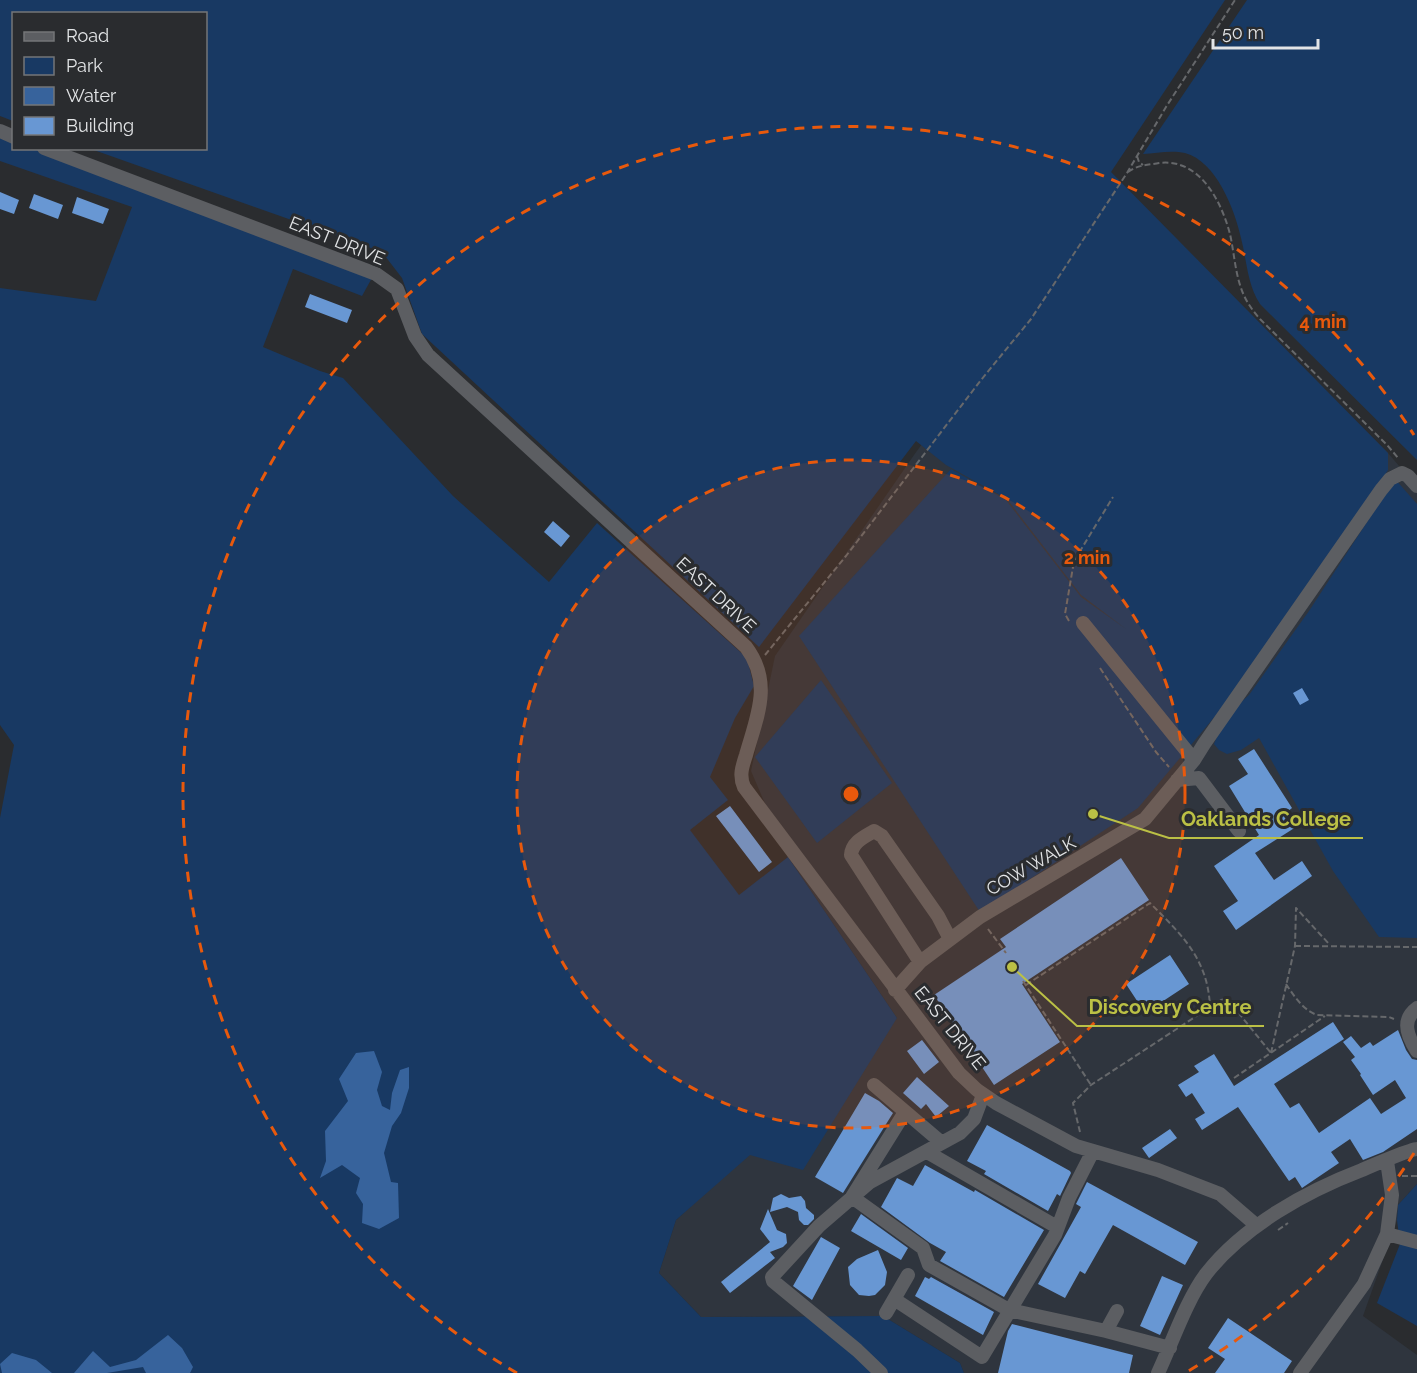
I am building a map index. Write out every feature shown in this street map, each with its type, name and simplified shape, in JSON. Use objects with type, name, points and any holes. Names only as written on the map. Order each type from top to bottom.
[{"type":"lane","name":"EAST DRIVE","points":[[49,150],[376,274],[391,283],[401,298],[415,336],[428,355],[752,655],[757,663],[762,687],[759,707],[740,774],[744,787],[959,1073],[983,1095],[1076,1146],[1158,1170],[1199,1179],[1256,1225]]},
{"type":"lane","name":"COW WALK","points":[[896,990],[920,962],[980,916],[1146,819],[1194,760],[1381,490],[1390,480],[1402,473]]},
{"type":"lane","points":[[1402,473],[1414,481],[1417,486]]},
{"type":"lane","points":[[1083,623],[1194,760]]},
{"type":"lane","points":[[1178,780],[1199,778],[1239,831]]},
{"type":"lane","points":[[920,962],[850,855],[854,844],[874,831],[882,836],[938,916],[950,939]]},
{"type":"lane","points":[[1417,1008],[1410,1014],[1406,1023],[1410,1040],[1417,1051]]},
{"type":"lane","points":[[874,1085],[942,1143]]},
{"type":"lane","points":[[881,1373],[773,1281],[774,1274],[819,1226],[870,1182],[960,1133],[974,1119],[983,1095]]},
{"type":"lane","points":[[852,1197],[905,1112]]},
{"type":"lane","points":[[1158,1373],[1206,1274],[1256,1225],[1333,1181],[1399,1157],[1415,1147]]},
{"type":"lane","points":[[894,1299],[982,1357],[1057,1227],[1069,1197],[1093,1151]]},
{"type":"lane","points":[[927,1152],[1057,1227]]},
{"type":"lane","points":[[1300,1373],[1364,1284],[1387,1234],[1392,1195],[1386,1161]]},
{"type":"lane","points":[[852,1197],[923,1248],[930,1265],[1009,1310],[1106,1331],[1170,1348]]},
{"type":"lane","points":[[1387,1234],[1417,1242]]},
{"type":"lane","points":[[886,1313],[908,1275]]},
{"type":"lane","points":[[1106,1331],[1117,1311]]},
{"type":"path","points":[[774,645],[1030,319],[1127,173],[1235,0]]},
{"type":"path","points":[[1137,155],[1139,162],[1143,165]]},
{"type":"path","points":[[1127,173],[1143,165],[1173,162],[1199,175],[1225,218],[1240,286],[1249,306],[1394,452],[1401,462],[1402,473]]},
{"type":"path","points":[[1026,985],[1150,903],[1182,935],[1194,953],[1208,982],[1210,1007]]},
{"type":"path","points":[[1271,1053],[1295,946],[1296,908],[1330,945]]},
{"type":"path","points":[[980,916],[1006,953]]},
{"type":"path","points":[[1295,946],[1417,947]]},
{"type":"path","points":[[1023,981],[1091,1085]]},
{"type":"path","points":[[1286,984],[1309,1012],[1325,1016],[1389,1017],[1406,1023]]},
{"type":"path","points":[[1076,1146],[1080,1132],[1073,1103],[1091,1085],[1210,1007],[1226,999],[1271,1053]]},
{"type":"path","points":[[1234,1078],[1325,1016]]},
{"type":"path","points":[[1390,1177],[1417,1176]]},
{"type":"path","points":[[1275,1231],[1291,1220]]},
{"type":"shaded area","points":[[1113,182],[1388,453],[1417,487],[1417,1184],[1398,1205],[1397,1220],[1363,1316],[1417,1355],[1417,1373],[964,1373],[960,1363],[883,1316],[701,1317],[659,1273],[676,1220],[897,1018],[788,857],[751,771],[775,656],[914,455]]},
{"type":"green space","points":[[0,0],[1225,0],[1111,172],[1388,453],[1388,470],[1298,606],[1227,702],[1138,808],[980,912],[799,636],[951,469],[1006,500],[1081,597],[1126,629],[1081,595],[1007,499],[946,465],[916,441],[759,647],[422,334],[402,278],[382,252],[94,150],[207,150],[207,12],[12,12],[12,121],[0,116]]},
{"type":"green space","points":[[1247,0],[1417,0],[1417,460],[1260,304],[1250,280],[1234,214],[1215,176],[1196,158],[1185,153],[1143,154]]},
{"type":"green space","points":[[0,135],[12,141],[12,150],[38,150],[373,276],[362,296],[293,269],[263,347],[343,378],[453,496],[549,582],[597,523],[747,658],[754,686],[735,718],[710,777],[728,800],[690,830],[739,895],[788,857],[897,1018],[803,1170],[750,1155],[676,1220],[659,1273],[701,1317],[883,1316],[960,1363],[964,1373],[0,1373],[0,818],[14,745],[0,725],[0,288],[96,301],[132,207],[0,161]]},
{"type":"green space","points":[[1395,479],[1417,504],[1417,938],[1379,937],[1333,871],[1259,738],[1241,750],[1227,754],[1214,744],[1229,717],[1249,695],[1309,611]]},
{"type":"green space","points":[[821,680],[892,783],[817,843],[755,757]]},
{"type":"green space","points":[[1417,1184],[1417,1326],[1377,1303],[1400,1244],[1398,1205]]},
{"type":"water","points":[[374,1051],[382,1072],[377,1090],[382,1106],[390,1110],[392,1093],[400,1070],[409,1067],[409,1088],[401,1113],[392,1126],[384,1153],[391,1182],[398,1183],[399,1218],[379,1229],[362,1223],[363,1204],[356,1193],[360,1178],[342,1165],[320,1178],[326,1161],[325,1131],[348,1101],[339,1079],[356,1053]]},
{"type":"water","points":[[168,1335],[182,1348],[193,1367],[190,1373],[146,1373],[143,1367],[107,1373],[74,1373],[93,1351],[110,1367],[136,1360]]},
{"type":"water","points":[[12,1353],[36,1360],[52,1373],[2,1373],[0,1364]]},
{"type":"building","points":[[0,192],[19,200],[14,214],[0,209]]},
{"type":"building","points":[[34,194],[63,205],[58,219],[29,208]]},
{"type":"building","points":[[77,197],[109,209],[103,224],[72,213]]},
{"type":"building","points":[[310,294],[352,310],[347,323],[305,307]]},
{"type":"building","points":[[553,521],[570,536],[561,547],[544,532]]},
{"type":"building","points":[[1302,688],[1309,700],[1300,705],[1293,693]]},
{"type":"building","points":[[1254,749],[1292,808],[1287,812],[1296,827],[1255,853],[1274,880],[1302,861],[1312,876],[1236,930],[1223,911],[1238,901],[1214,866],[1259,835],[1229,786],[1248,774],[1238,759]]},
{"type":"building","points":[[730,806],[772,862],[759,872],[716,816]]},
{"type":"building","points":[[1121,858],[1149,900],[1022,984],[1060,1042],[994,1085],[934,995],[1006,947],[1000,939]]},
{"type":"building","points":[[1170,955],[1189,984],[1145,1013],[1126,984]]},
{"type":"building","points":[[1333,1022],[1344,1039],[1274,1084],[1290,1108],[1299,1103],[1319,1133],[1370,1098],[1381,1114],[1406,1098],[1395,1080],[1373,1095],[1351,1060],[1355,1057],[1343,1042],[1351,1036],[1361,1048],[1370,1042],[1373,1046],[1398,1030],[1406,1050],[1412,1059],[1417,1060],[1417,1129],[1383,1152],[1363,1160],[1350,1139],[1331,1152],[1339,1163],[1302,1188],[1295,1177],[1289,1181],[1238,1107],[1202,1130],[1195,1119],[1205,1113],[1192,1093],[1186,1097],[1178,1085],[1199,1072],[1194,1066],[1214,1054],[1234,1086]]},
{"type":"building","points":[[922,1040],[939,1062],[924,1074],[907,1051]]},
{"type":"building","points":[[917,1077],[949,1106],[936,1117],[926,1104],[921,1109],[903,1093]]},
{"type":"building","points":[[865,1093],[893,1113],[843,1193],[815,1177]]},
{"type":"building","points":[[987,1125],[1070,1171],[1060,1196],[1057,1194],[1048,1211],[984,1174],[986,1171],[967,1161]]},
{"type":"building","points":[[1170,1129],[1177,1138],[1149,1158],[1142,1148]]},
{"type":"building","points":[[925,1165],[974,1192],[975,1190],[1044,1230],[1004,1297],[940,1261],[946,1252],[881,1207],[897,1178],[913,1186]]},
{"type":"building","points":[[1087,1182],[1198,1242],[1185,1265],[1113,1225],[1085,1274],[1080,1271],[1065,1298],[1038,1284],[1081,1207],[1076,1204]]},
{"type":"building","points":[[781,1194],[789,1198],[801,1196],[806,1208],[814,1215],[814,1219],[808,1225],[804,1225],[799,1220],[798,1212],[787,1207],[770,1212],[773,1198]]},
{"type":"building","points":[[768,1209],[777,1230],[786,1234],[787,1243],[770,1252],[775,1258],[730,1293],[721,1282],[770,1242],[760,1229]]},
{"type":"building","points":[[861,1214],[908,1248],[901,1260],[851,1231]]},
{"type":"building","points":[[821,1237],[840,1248],[812,1300],[793,1286]]},
{"type":"building","points":[[878,1250],[887,1272],[885,1285],[875,1295],[859,1295],[850,1285],[848,1267],[857,1259]]},
{"type":"building","points":[[1162,1276],[1183,1285],[1160,1335],[1140,1326]]},
{"type":"building","points":[[925,1277],[929,1279],[931,1277],[994,1312],[983,1335],[915,1296]]},
{"type":"building","points":[[1228,1318],[1292,1361],[1284,1373],[1215,1373],[1225,1359],[1208,1348]]},
{"type":"building","points":[[1012,1324],[1133,1355],[1129,1373],[998,1373],[1008,1331]]},
{"type":"place","name":"Oaklands College","points":[[1093,814]]},
{"type":"place","name":"Discovery Centre","points":[[1012,967]]}]
